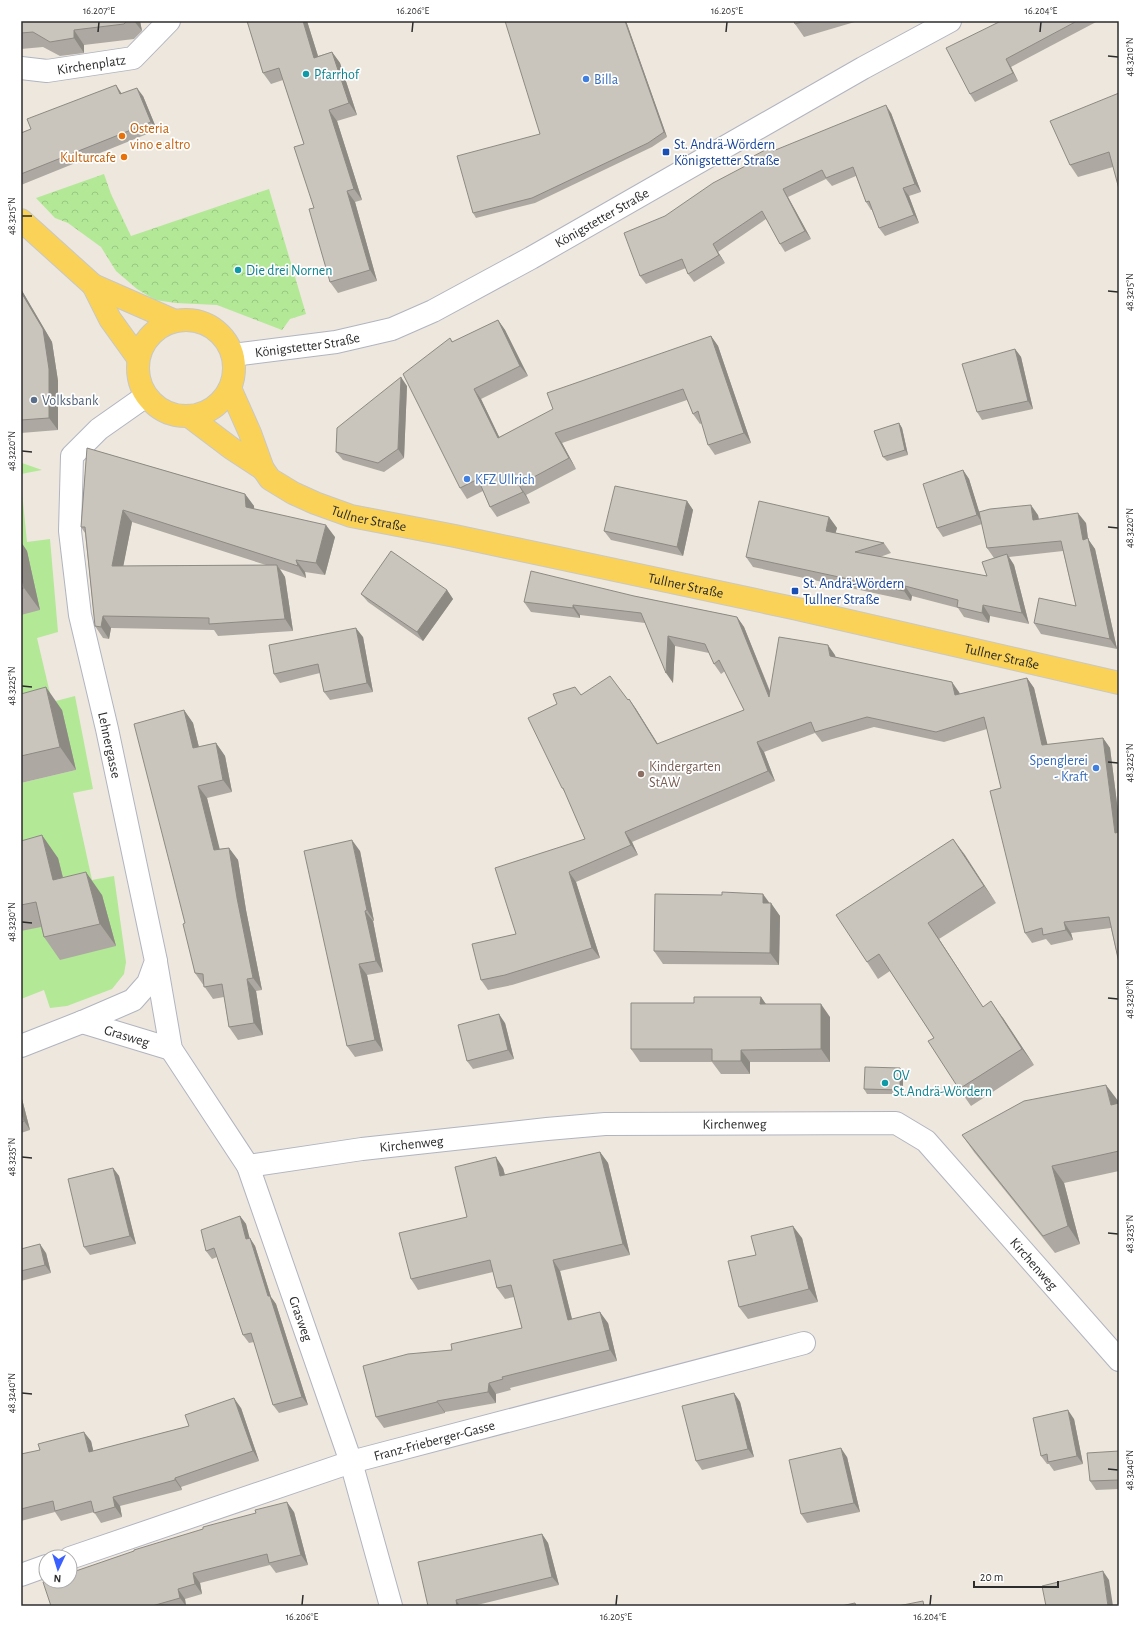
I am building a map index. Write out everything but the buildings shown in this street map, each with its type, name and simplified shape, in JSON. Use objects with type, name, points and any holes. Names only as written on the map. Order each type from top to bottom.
[{"type":"main road","points":[[21,220],[92,285],[176,321]]},
{"type":"main road","points":[[92,285],[110,319],[138,358]]},
{"type":"main road","points":[[190,320],[204,323],[217,330],[226,341],[233,355],[235,366],[230,388],[224,399],[215,408],[207,412],[190,417],[170,414],[160,409],[146,396],[140,384],[137,371],[138,358],[143,346],[150,335],[162,326],[176,321],[190,320]]},
{"type":"main road","name":"Tullner Straße","points":[[230,388],[250,433],[263,469],[270,479],[315,504],[351,516],[455,536],[793,608],[1119,683]]},
{"type":"main road","name":"Tullner Straße","points":[[190,417],[231,448],[263,469]]},
{"type":"street","name":"Kirchenplatz","points":[[21,68],[47,71],[133,58],[169,21]]},
{"type":"street","name":"Königstetter Straße","points":[[233,355],[336,342],[392,329],[433,311],[531,258],[864,68],[950,21]]},
{"type":"street","name":"Lehnergasse","points":[[146,396],[100,429],[72,456],[70,531],[80,615],[107,729],[156,961]]},
{"type":"street","points":[[21,1046],[133,1000],[148,984],[156,961]]},
{"type":"street","name":"Grasweg","points":[[156,961],[171,1049],[248,1166],[351,1462],[391,1606]]},
{"type":"street","name":"Grasweg","points":[[82,1022],[171,1049]]},
{"type":"street","name":"Kirchenweg","points":[[248,1166],[362,1149],[605,1124],[896,1123],[926,1141],[1119,1360]]},
{"type":"street","name":"Franz-Frieberger-Gasse","points":[[78,1555],[351,1462],[804,1343]]},
{"type":"street","points":[[21,1575],[38,1569]]},
{"type":"green space","points":[[104,174],[111,194],[131,236],[269,189],[306,314],[290,319],[282,330],[217,305],[176,303],[155,300],[137,289],[116,271],[101,247],[68,223],[55,218],[36,198]]},
{"type":"green space","points":[[22,463],[42,470],[21,474]]},
{"type":"green space","points":[[21,482],[27,542],[50,539],[58,632],[37,638],[52,702],[75,696],[93,789],[73,793],[92,880],[114,876],[126,962],[124,974],[112,989],[67,1006],[50,1008],[44,990],[21,999],[21,931],[69,903],[21,854],[21,783],[76,770],[21,706]]},
{"type":"place","name":"Pfarrhof","points":[[306,74]]},
{"type":"place","name":"Billa","points":[[586,79]]},
{"type":"place","name":"Osteria vino e altro","points":[[122,136]]},
{"type":"place","name":"St. Andrä-Wördern Königstetter Straße","points":[[666,152]]},
{"type":"place","name":"Kulturcafe","points":[[124,157]]},
{"type":"place","name":"Die drei Nornen","points":[[238,270]]},
{"type":"place","name":"Volksbank","points":[[34,400]]},
{"type":"place","name":"KFZ Ullrich","points":[[467,479]]},
{"type":"place","name":"St. Andrä-Wördern Tullner Straße","points":[[795,591]]},
{"type":"place","name":"Spenglerei - Kraft","points":[[1096,768]]},
{"type":"place","name":"Kindergarten StAW","points":[[641,774]]},
{"type":"place","name":"OV St.Andrä-Wördern","points":[[885,1083]]}]
